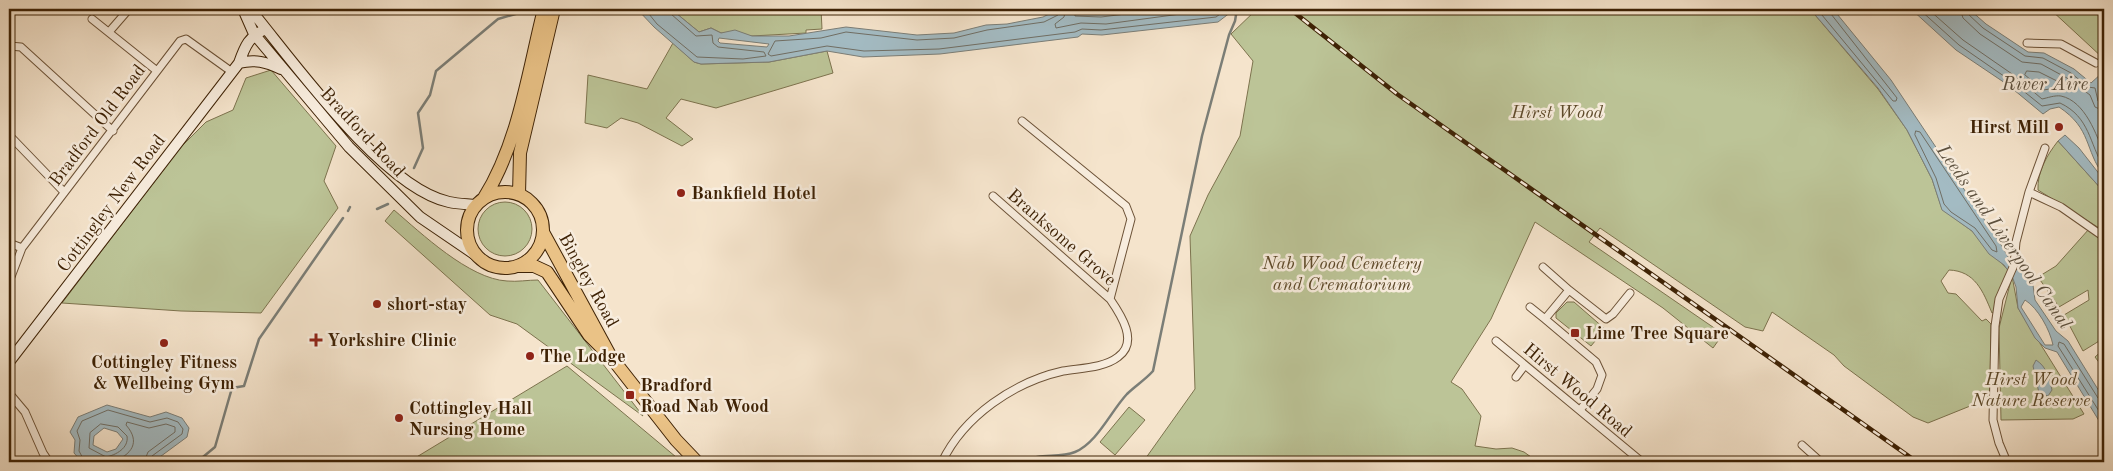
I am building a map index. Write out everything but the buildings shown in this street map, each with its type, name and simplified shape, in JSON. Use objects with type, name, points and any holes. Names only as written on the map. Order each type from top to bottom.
[{"type":"highway","points":[[519,194],[518,162],[527,99],[544,9]]},
{"type":"highway","points":[[554,9],[527,99],[510,146],[497,175],[466,226],[467,236],[472,248],[480,258],[490,265],[503,268],[534,266],[548,272],[589,335],[611,357]]},
{"type":"highway","points":[[480,201],[495,193],[507,192],[519,194],[529,200],[537,209],[542,220],[543,232],[534,254],[515,266]]},
{"type":"highway","name":"Bingley Road","points":[[543,232],[611,357],[676,440],[697,462]]},
{"type":"main road","name":"Bradford Road","points":[[244,9],[254,34],[349,148],[420,217],[480,258]]},
{"type":"main road","name":"Bradford Road","points":[[250,9],[334,111],[381,161],[423,192],[448,202],[480,201]]},
{"type":"main road","points":[[254,34],[268,30]]},
{"type":"main road","points":[[251,60],[264,45],[268,30]]},
{"type":"main road","name":"Cottingley New Road","points":[[9,362],[239,63],[244,49],[254,34]]},
{"type":"main road","points":[[239,63],[251,60],[266,62],[284,70]]},
{"type":"street","points":[[109,32],[129,9]]},
{"type":"street","points":[[92,19],[157,71]]},
{"type":"street","name":"Bradford Old Road","points":[[9,282],[22,248],[180,42],[186,39],[232,72]]},
{"type":"street","points":[[2027,43],[2061,44],[2096,63]]},
{"type":"street","points":[[9,46],[21,47],[113,131]]},
{"type":"street","points":[[1022,121],[1126,206],[1130,212],[1131,219],[1110,299]]},
{"type":"street","points":[[9,135],[64,192]]},
{"type":"street","points":[[2007,462],[1999,443],[1993,420],[1995,326],[1999,299],[2014,265],[2016,242],[2029,192],[2045,148]]},
{"type":"street","points":[[2029,192],[2061,207],[2104,237]]},
{"type":"street","name":"Branksome Grove","points":[[942,462],[950,445],[961,430],[976,416],[1026,384],[1050,374],[1107,364],[1120,357],[1125,348],[1128,335],[1122,316],[1110,299],[993,196]]},
{"type":"street","points":[[9,243],[22,248]]},
{"type":"street","points":[[1543,268],[1606,319],[1613,314],[1630,294]]},
{"type":"street","points":[[1545,319],[1569,290]]},
{"type":"street","points":[[1530,307],[1596,362],[1602,375],[1597,390],[1580,410]]},
{"type":"street","name":"Hirst Wood Road","points":[[1496,341],[1642,462]]},
{"type":"street","points":[[1516,377],[1524,366]]},
{"type":"street","points":[[9,393],[25,412],[43,453],[50,462]]},
{"type":"street","points":[[1802,445],[1821,462]]},
{"type":"green space","points":[[671,9],[821,9],[822,29],[806,30],[806,33],[752,36],[721,33],[711,28],[699,32]]},
{"type":"green space","points":[[1257,9],[1810,9],[1878,89],[1907,130],[1932,179],[1942,209],[1972,231],[2008,270],[1994,312],[1992,313],[1981,290],[1972,278],[1958,271],[1949,270],[1941,281],[1948,293],[1956,294],[1982,321],[1986,319],[1991,324],[1990,398],[1928,423],[1913,417],[1844,366],[1834,355],[1772,312],[1763,331],[1745,327],[1600,228],[1589,242],[1723,334],[1713,348],[1663,308],[1535,222],[1491,319],[1451,382],[1462,389],[1481,416],[1475,446],[1496,449],[1512,448],[1524,452],[1538,462],[1143,462],[1195,389],[1190,236],[1208,195],[1240,136],[1253,61],[1231,34]]},
{"type":"green space","points":[[2050,9],[2104,9],[2104,59]]},
{"type":"green space","points":[[673,43],[694,62],[701,64],[769,62],[827,51],[833,73],[716,108],[681,99],[666,118],[693,139],[682,146],[638,123],[621,118],[607,128],[585,123],[588,75],[647,89]]},
{"type":"green space","points":[[271,70],[336,146],[324,181],[338,208],[261,313],[181,311],[62,303],[180,148],[206,122],[233,110],[246,78]]},
{"type":"green space","points":[[2058,141],[2104,192],[2104,231],[2038,190],[2043,164]]},
{"type":"green space","points":[[505,202],[515,204],[524,210],[530,219],[532,229],[530,239],[524,248],[515,254],[505,256],[495,254],[486,248],[480,239],[478,229],[480,219],[486,210],[495,204]]},
{"type":"green space","points":[[394,210],[446,253],[477,272],[507,281],[538,280],[643,416],[517,324],[490,315],[385,221]]},
{"type":"green space","points":[[2089,229],[2104,241],[2104,338],[2083,351],[2064,315],[2089,300],[2088,290],[2059,307],[2038,277],[2056,266]]},
{"type":"green space","name":"Hirst Wood Nature Reserve","points":[[2012,276],[2018,308],[2084,414],[2073,419],[2001,420],[1999,328]]},
{"type":"green space","points":[[1567,302],[1574,302],[1605,329],[1591,346],[1556,318],[1556,313]]},
{"type":"green space","points":[[2104,349],[2104,369],[2095,357]]},
{"type":"green space","points":[[567,366],[682,462],[410,462],[410,461]]},
{"type":"green space","points":[[1129,407],[1145,420],[1115,455],[1100,442]]},
{"type":"water","points":[[637,9],[671,9],[699,32],[711,28],[721,33],[735,30],[752,36],[789,36],[846,27],[917,35],[954,33],[986,25],[1007,24],[1043,17],[1055,11],[1065,9],[1242,9],[1231,12],[1218,22],[1102,35],[1082,34],[1078,37],[940,54],[863,57],[827,51],[769,62],[701,64],[694,62],[654,27]],"holes":[[[719,38],[769,44],[767,47],[720,43],[718,41]]]},
{"type":"water","points":[[1810,9],[1833,9],[1891,80],[2000,243],[2015,269],[2021,270],[2033,285],[2035,300],[2056,331],[2068,341],[2104,399],[2104,429],[2057,352],[2045,348],[2035,338],[2018,308],[2016,287],[2012,276],[2004,265],[1989,254],[1972,231],[1942,210],[1932,179],[1907,130],[1878,88]],"holes":[[[2025,300],[2043,320],[2053,345],[2045,345],[2021,307]]]},
{"type":"water","name":"River Aire","points":[[1911,9],[1969,9],[1986,24],[2028,52],[2044,53],[2074,69],[2091,83],[2102,73],[2104,75],[2104,84],[2101,90],[2104,111],[2104,176],[2093,157],[2082,131],[2070,115],[2059,107],[2050,109],[2043,114],[2008,85],[1956,50]]},
{"type":"water","name":"River Aire","points":[[2065,135],[2079,148],[2104,180],[2104,192],[2058,141]]},
{"type":"water","points":[[2036,360],[2043,366],[2049,377],[2052,390],[2048,396],[2039,393],[2033,366]]},
{"type":"water","points":[[107,405],[150,417],[166,412],[182,418],[189,428],[187,437],[153,462],[82,462],[74,453],[75,440],[70,432],[78,417]],"holes":[[[104,428],[117,432],[123,439],[116,449],[107,452],[93,445],[94,436]]]},
{"type":"waterway","points":[[414,168],[423,148],[418,113],[430,95],[436,71],[498,19],[519,13],[520,9]]},
{"type":"waterway","points":[[1023,462],[1036,457],[1068,454],[1083,448],[1097,434],[1127,394],[1153,371],[1202,136],[1237,9]]},
{"type":"waterway","points":[[377,209],[388,204]]},
{"type":"waterway","points":[[348,211],[350,207]]},
{"type":"waterway","points":[[197,462],[215,447],[232,388],[244,386],[259,339],[343,218]]},
{"type":"railway","points":[[1290,9],[1397,94],[1917,462]]},
{"type":"place","name":"Hirst Mill","points":[[2059,127]]},
{"type":"place","name":"Bankfield Hotel","points":[[681,193]]},
{"type":"place","name":"short-stay","points":[[377,304]]},
{"type":"place","name":"Lime Tree Square","points":[[1575,333]]},
{"type":"place","name":"Yorkshire Clinic","points":[[316,340]]},
{"type":"place","name":"Cottingley Fitness & Wellbeing Gym","points":[[164,343]]},
{"type":"place","name":"The Lodge","points":[[530,356]]},
{"type":"place","name":"Bradford Road Nab Wood","points":[[630,395]]},
{"type":"place","name":"Cottingley Hall Nursing Home","points":[[399,418]]},
{"type":"park label","name":"Hirst Wood","points":[[1557,112]]},
{"type":"park label","name":"Nab Wood Cemetery and Crematorium","points":[[1342,273]]},
{"type":"water label","name":"Leeds and Liverpool Canal","points":[[2005,236]]}]
